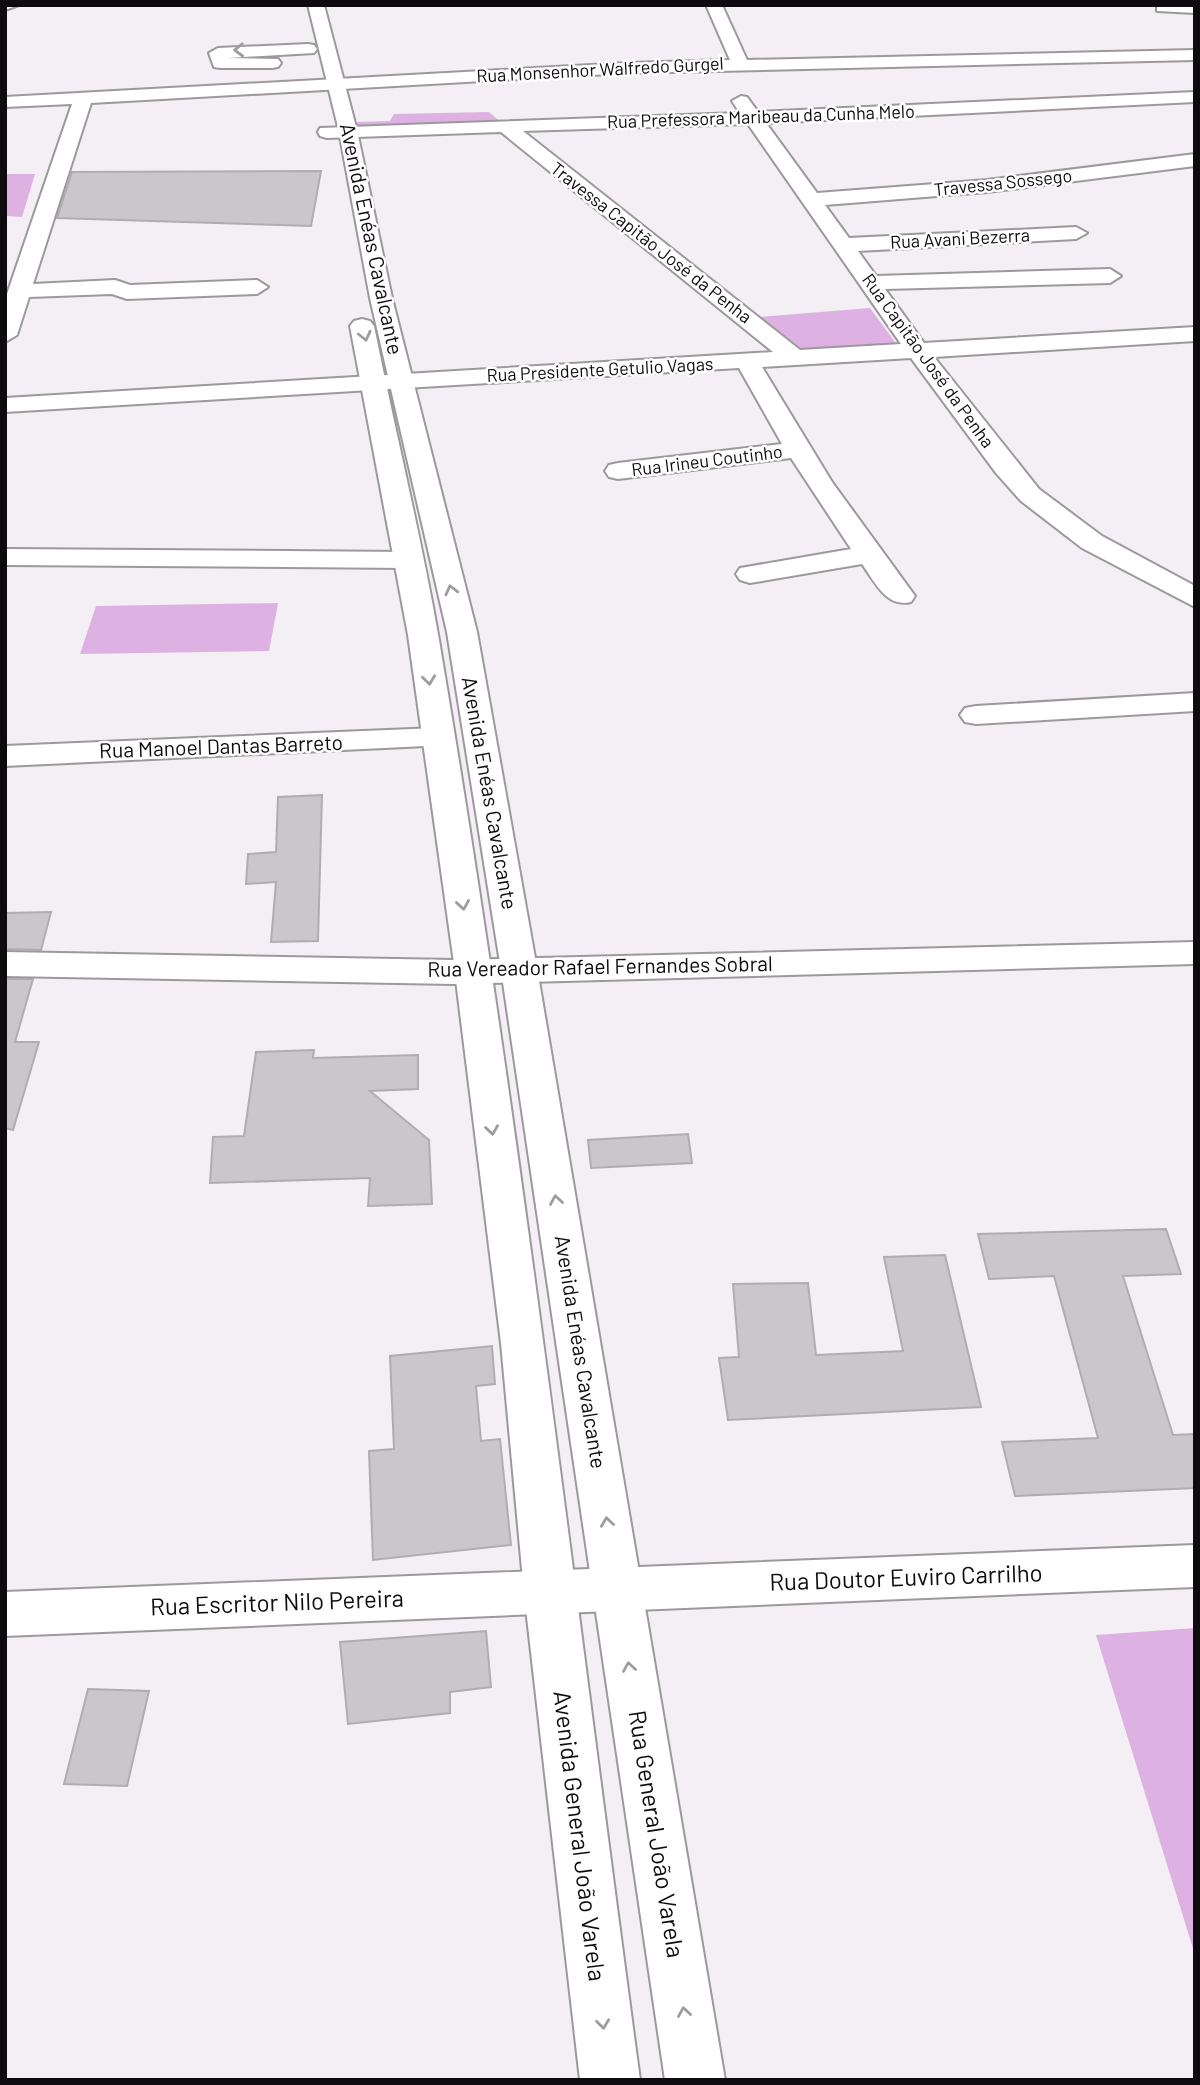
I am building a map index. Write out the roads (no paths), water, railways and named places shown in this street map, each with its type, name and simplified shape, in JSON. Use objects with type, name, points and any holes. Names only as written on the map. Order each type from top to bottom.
[{"type":"street","points":[[5,5],[11,5]]},
{"type":"street","name":"Avenida Enéas Cavalcante","points":[[298,5],[337,132],[369,299],[405,453],[462,632],[579,1339],[617,1589]]},
{"type":"street","name":"Avenida Enéas Cavalcante","points":[[316,5],[318,66]]},
{"type":"street","name":"Rua Capitão José da Penha","points":[[714,5],[729,64],[752,118],[873,283],[917,350],[1005,467],[1030,495],[1092,542],[1195,598]]},
{"type":"street","points":[[1163,8],[1195,8]]},
{"type":"street","name":"Rua Monsenhor Walfredo Gurgel","points":[[5,102],[83,97],[318,66],[729,64],[1195,55]]},
{"type":"street","points":[[5,335],[20,292],[26,245],[83,97]]},
{"type":"street","name":"Rua Prefessora Maribeau da Cunha Melo","points":[[337,132],[752,118],[1195,97]]},
{"type":"street","name":"Travessa Capitão José da Penha","points":[[506,127],[795,358]]},
{"type":"street","name":"Travessa Sossego","points":[[811,200],[987,186],[1195,160]]},
{"type":"street","name":"Rua Avani Bezerra","points":[[845,245],[1076,233]]},
{"type":"street","points":[[873,283],[1110,276]]},
{"type":"street","points":[[20,292],[114,287],[127,292],[257,287]]},
{"type":"street","name":"Rua Presidente Getulio Vagas","points":[[5,405],[1195,334]]},
{"type":"street","points":[[747,361],[796,450],[868,555],[901,596]]},
{"type":"street","name":"Rua Irineu Coutinho","points":[[618,471],[796,450]]},
{"type":"street","name":"Avenida Enéas Cavalcante","points":[[405,453],[408,560],[423,635],[472,970],[523,1343],[549,1591]]},
{"type":"street","points":[[750,574],[868,555]]},
{"type":"street","points":[[5,558],[408,560]]},
{"type":"street","points":[[423,635],[462,632]]},
{"type":"street","points":[[976,716],[1195,702]]},
{"type":"street","name":"Rua Manoel Dantas Barreto","points":[[5,757],[436,738]]},
{"type":"street","name":"Rua Vereador Rafael Fernandes Sobral","points":[[5,964],[472,970],[1195,953]]},
{"type":"street","points":[[523,1343],[579,1339]]},
{"type":"street","name":"Rua Doutor Euviro Carrilho","points":[[549,1591],[1195,1566]]},
{"type":"street","name":"Rua General João Varela","points":[[617,1589],[695,2080]]},
{"type":"street","name":"Rua Escritor Nilo Pereira","points":[[5,1614],[549,1591]]},
{"type":"street","name":"Avenida General João Varela","points":[[549,1591],[610,2080]]}]
